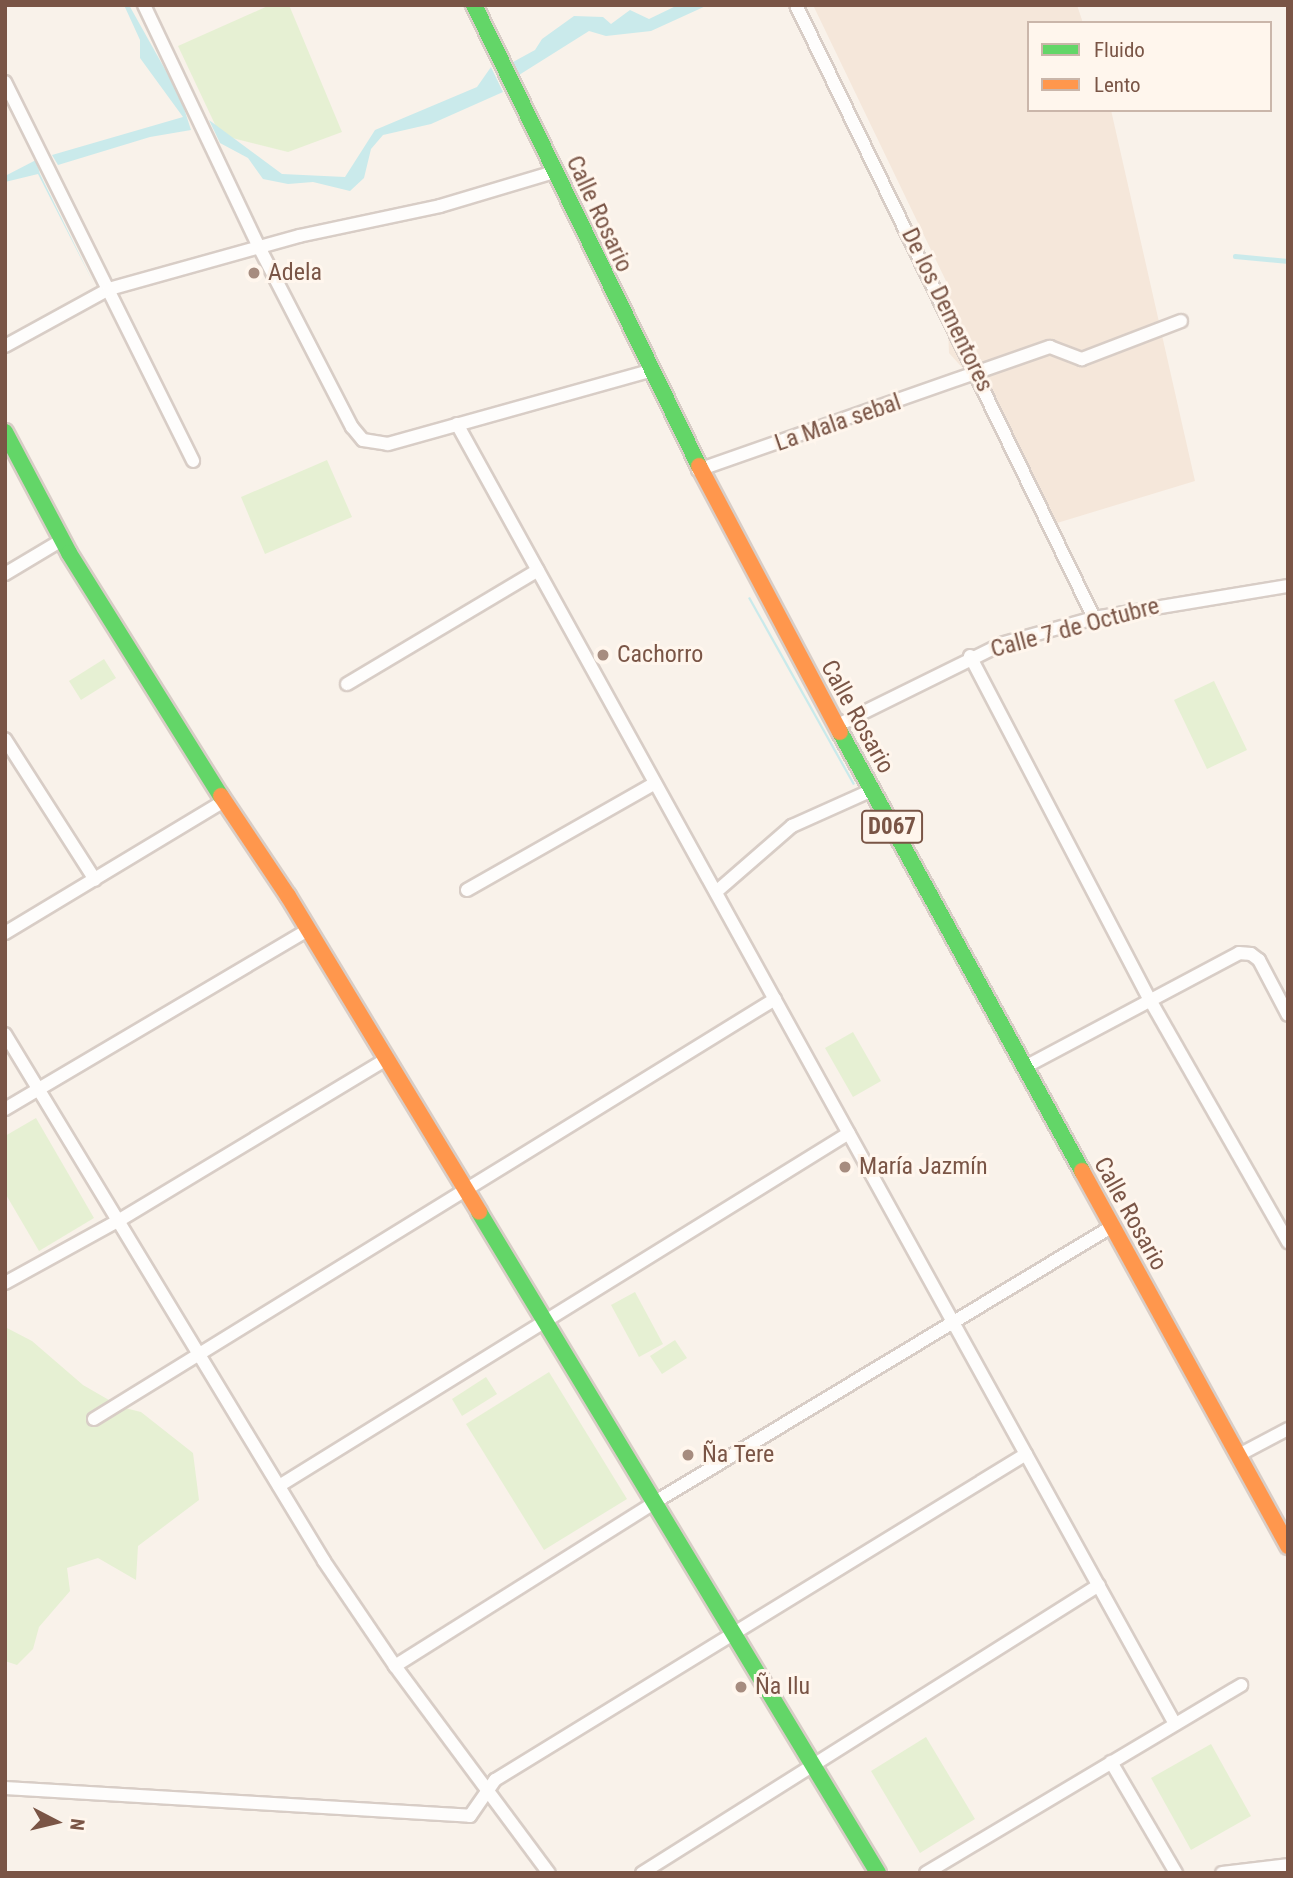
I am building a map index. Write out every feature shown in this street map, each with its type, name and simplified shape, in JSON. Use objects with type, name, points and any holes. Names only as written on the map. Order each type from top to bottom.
[{"type":"main road","name":"Calle Rosario","points":[[474,5],[698,470],[1288,1546]]},
{"type":"main road","points":[[5,432],[62,540],[223,801],[309,929],[878,1873]]},
{"type":"street","points":[[144,5],[195,107],[259,247],[352,428],[363,440],[388,444],[650,371]]},
{"type":"street","name":"De los Dementores","points":[[796,5],[1094,618]]},
{"type":"street","points":[[5,82],[193,461]]},
{"type":"street","points":[[5,346],[108,289],[259,247],[440,206],[554,172]]},
{"type":"street","name":"La Mala sebal","points":[[698,470],[978,375],[1050,347],[1074,358],[1088,357],[1181,321]]},
{"type":"street","points":[[457,425],[1175,1724]]},
{"type":"street","points":[[5,574],[62,540]]},
{"type":"street","points":[[347,684],[538,570]]},
{"type":"street","name":"Calle 7 de Octubre","points":[[836,726],[970,656],[1094,618],[1288,586]]},
{"type":"street","points":[[970,656],[1150,999],[1288,1242]]},
{"type":"street","points":[[5,739],[94,880]]},
{"type":"street","points":[[467,890],[655,783]]},
{"type":"street","points":[[716,892],[792,826],[872,790]]},
{"type":"street","points":[[5,933],[223,801]]},
{"type":"street","points":[[5,1109],[309,929]]},
{"type":"street","points":[[1025,1067],[1239,953],[1251,954],[1259,960],[1288,1015]]},
{"type":"street","points":[[94,1419],[775,999]]},
{"type":"street","points":[[5,1034],[279,1486],[395,1666],[549,1873]]},
{"type":"street","points":[[5,1283],[118,1221],[387,1059]]},
{"type":"street","points":[[279,1486],[849,1133]]},
{"type":"street","points":[[395,1666],[655,1502],[1111,1227]]},
{"type":"street","points":[[1237,1457],[1288,1429]]},
{"type":"street","points":[[5,1788],[458,1817],[477,1811],[495,1780],[1026,1454]]},
{"type":"street","points":[[642,1873],[1098,1585]]},
{"type":"street","points":[[926,1873],[1241,1685]]},
{"type":"street","points":[[1111,1762],[1176,1873]]},
{"type":"street","points":[[1222,1873],[1288,1865]]},
{"type":"shaded area","points":[[813,5],[1077,5],[1082,21],[1027,21],[1027,112],[1111,112],[1195,481],[1057,523],[1004,414],[949,353],[946,281]]},
{"type":"green space","points":[[270,5],[289,5],[342,132],[288,152],[220,135],[178,46]]},
{"type":"green space","points":[[327,460],[352,517],[265,554],[241,497]]},
{"type":"green space","points":[[104,659],[116,678],[81,700],[69,681]]},
{"type":"green space","points":[[1214,681],[1247,750],[1207,769],[1174,700]]},
{"type":"green space","points":[[853,1032],[881,1081],[853,1097],[825,1048]]},
{"type":"green space","points":[[36,1118],[94,1218],[39,1251],[5,1193],[5,1136]]},
{"type":"green space","points":[[635,1292],[663,1344],[639,1357],[611,1305]]},
{"type":"green space","points":[[5,1327],[32,1341],[83,1385],[121,1407],[141,1412],[193,1453],[199,1500],[138,1546],[136,1580],[98,1558],[67,1568],[70,1591],[39,1627],[33,1649],[17,1665],[5,1661]]},
{"type":"green space","points":[[675,1340],[687,1358],[662,1374],[650,1356]]},
{"type":"green space","points":[[549,1372],[627,1499],[544,1550],[466,1424]]},
{"type":"green space","points":[[486,1377],[497,1394],[462,1416],[452,1399]]},
{"type":"green space","points":[[926,1737],[975,1819],[920,1853],[871,1771]]},
{"type":"green space","points":[[1211,1744],[1251,1816],[1191,1850],[1151,1778]]},
{"type":"water","points":[[124,5],[129,5],[180,96],[191,130],[150,137],[58,165],[52,155],[183,117],[140,58],[140,40]]},
{"type":"water","points":[[678,5],[708,5],[651,31],[606,36],[589,31],[519,75],[513,62],[535,50],[542,39],[574,16],[603,17],[611,24],[630,10],[649,19]]},
{"type":"water","points":[[491,67],[503,92],[431,124],[383,135],[371,149],[364,178],[350,191],[313,182],[288,184],[263,179],[248,158],[220,143],[209,120],[282,174],[345,177],[375,130],[477,87]]},
{"type":"water","points":[[36,160],[40,174],[94,284],[38,174],[5,182],[5,176]]},
{"type":"water","points":[[750,597],[855,784],[853,785],[748,598]]},
{"type":"waterway","points":[[1235,256],[1288,261]]},
{"type":"traffic: fast","points":[[474,5],[699,466]]},
{"type":"traffic: fast","points":[[5,432],[69,553],[221,796]]},
{"type":"traffic: fast","points":[[840,732],[1082,1171]]},
{"type":"traffic: fast","points":[[479,1212],[878,1873]]},
{"type":"traffic: slow","points":[[699,466],[840,732]]},
{"type":"traffic: slow","points":[[221,796],[288,896],[479,1212]]},
{"type":"traffic: slow","points":[[1082,1171],[1288,1546]]},
{"type":"place","name":"Adela","points":[[254,273]]},
{"type":"place","name":"Cachorro","points":[[603,655]]},
{"type":"place","name":"María Jazmín","points":[[845,1167]]},
{"type":"place","name":"Ña Tere","points":[[688,1455]]},
{"type":"place","name":"Ña Ilu","points":[[741,1687]]}]
